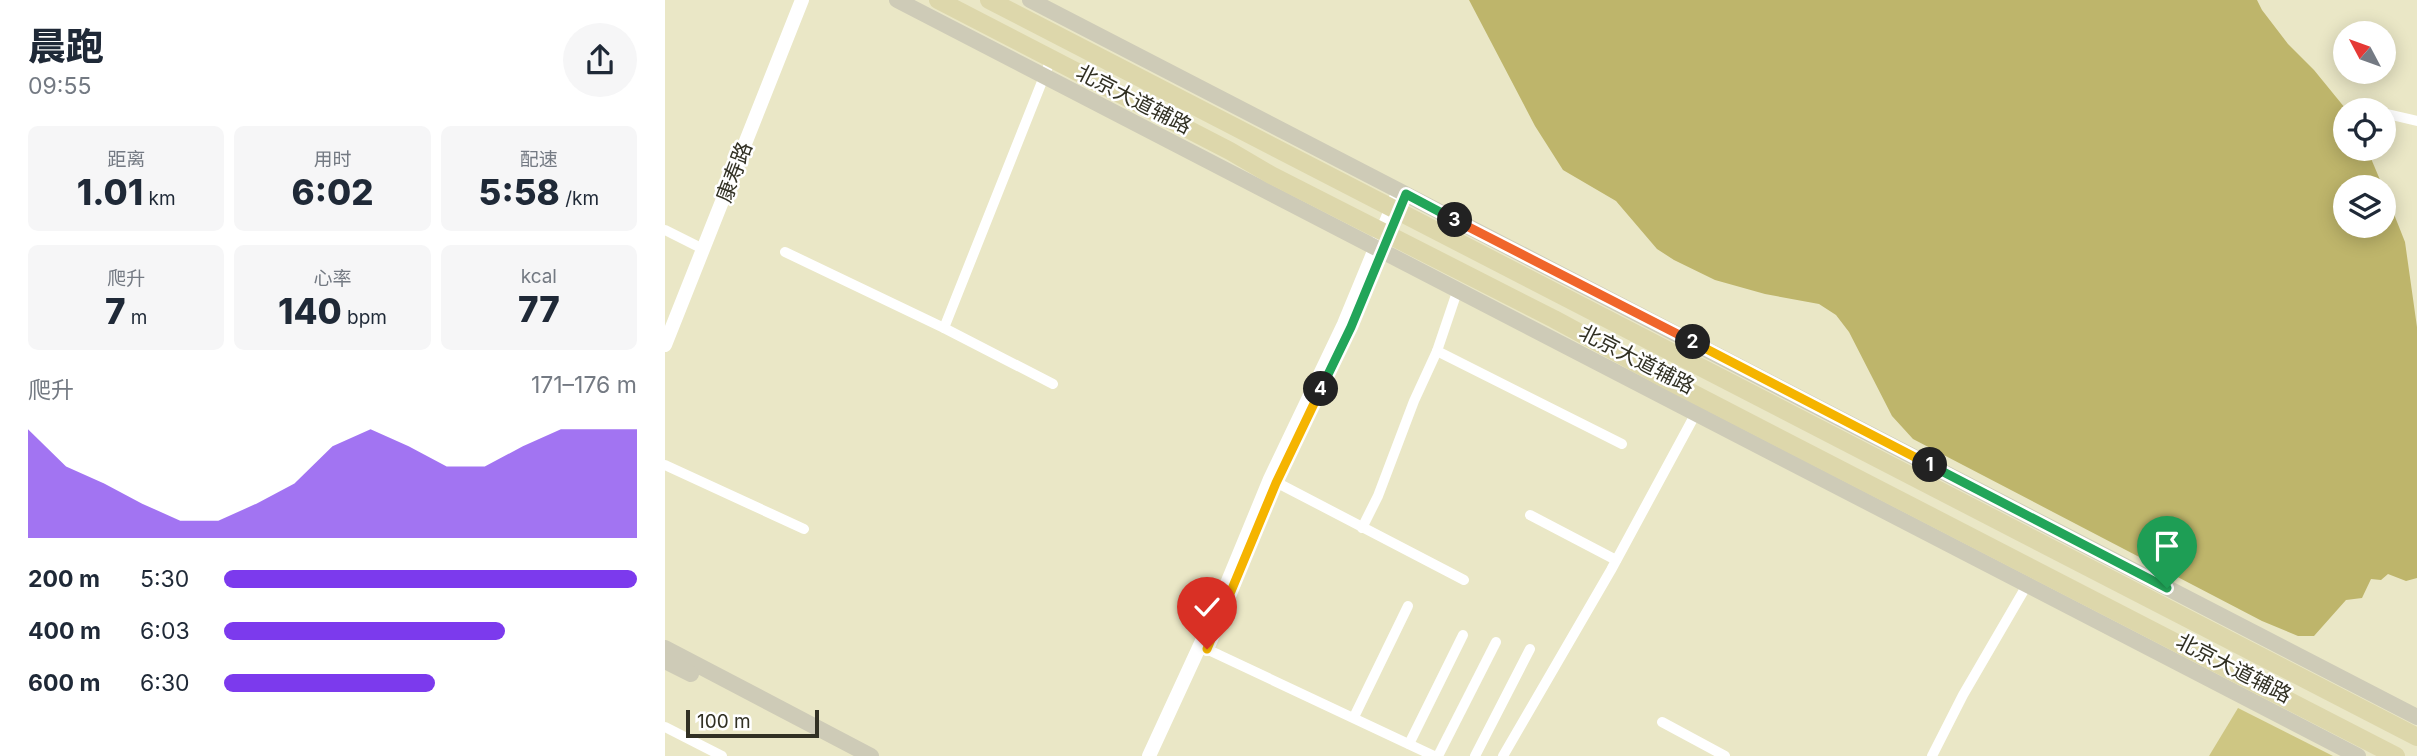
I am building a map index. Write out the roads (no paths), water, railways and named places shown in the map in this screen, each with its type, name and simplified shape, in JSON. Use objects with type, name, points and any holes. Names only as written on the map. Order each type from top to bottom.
[{"type":"main road","name":"北京大道辅路","points":[[897,0],[1047,67]]},
{"type":"main road","points":[[938,0],[1047,67],[1382,241],[2396,756]]},
{"type":"main road","points":[[989,0],[2417,737]]},
{"type":"main road","name":"北京大道辅路","points":[[1030,0],[2417,718]]},
{"type":"main road","name":"北京大道辅路","points":[[1382,241],[1458,289],[2358,756]]},
{"type":"main road","points":[[665,648],[871,756]]},
{"type":"main road","points":[[665,661],[849,756]]},
{"type":"street","name":"康寿路","points":[[665,345],[796,0]]},
{"type":"street","name":"康寿路","points":[[665,331],[802,0]]},
{"type":"street","points":[[944,328],[1047,67]]},
{"type":"street","points":[[2396,116],[2417,121]]},
{"type":"street","points":[[1157,756],[1273,481],[1403,193]]},
{"type":"street","points":[[665,230],[701,247]]},
{"type":"street","points":[[785,253],[944,328],[1053,384]]},
{"type":"street","points":[[1362,528],[1378,496],[1414,401],[1437,351],[1458,289]]},
{"type":"street","points":[[1437,351],[1622,444]]},
{"type":"street","points":[[1503,756],[1616,560],[1696,413]]},
{"type":"street","points":[[665,465],[804,529]]},
{"type":"street","points":[[1273,481],[1464,580]]},
{"type":"street","points":[[1530,515],[1616,560]]},
{"type":"street","points":[[1931,756],[2027,585]]},
{"type":"street","points":[[1354,717],[1408,606]]},
{"type":"street","points":[[1409,744],[1462,635]]},
{"type":"street","points":[[1203,647],[1436,756],[1496,642]]},
{"type":"street","points":[[1149,756],[1203,647]]},
{"type":"street","points":[[1475,756],[1530,649]]},
{"type":"street","points":[[1662,722],[1722,755]]},
{"type":"street","points":[[665,726],[722,756]]}]
